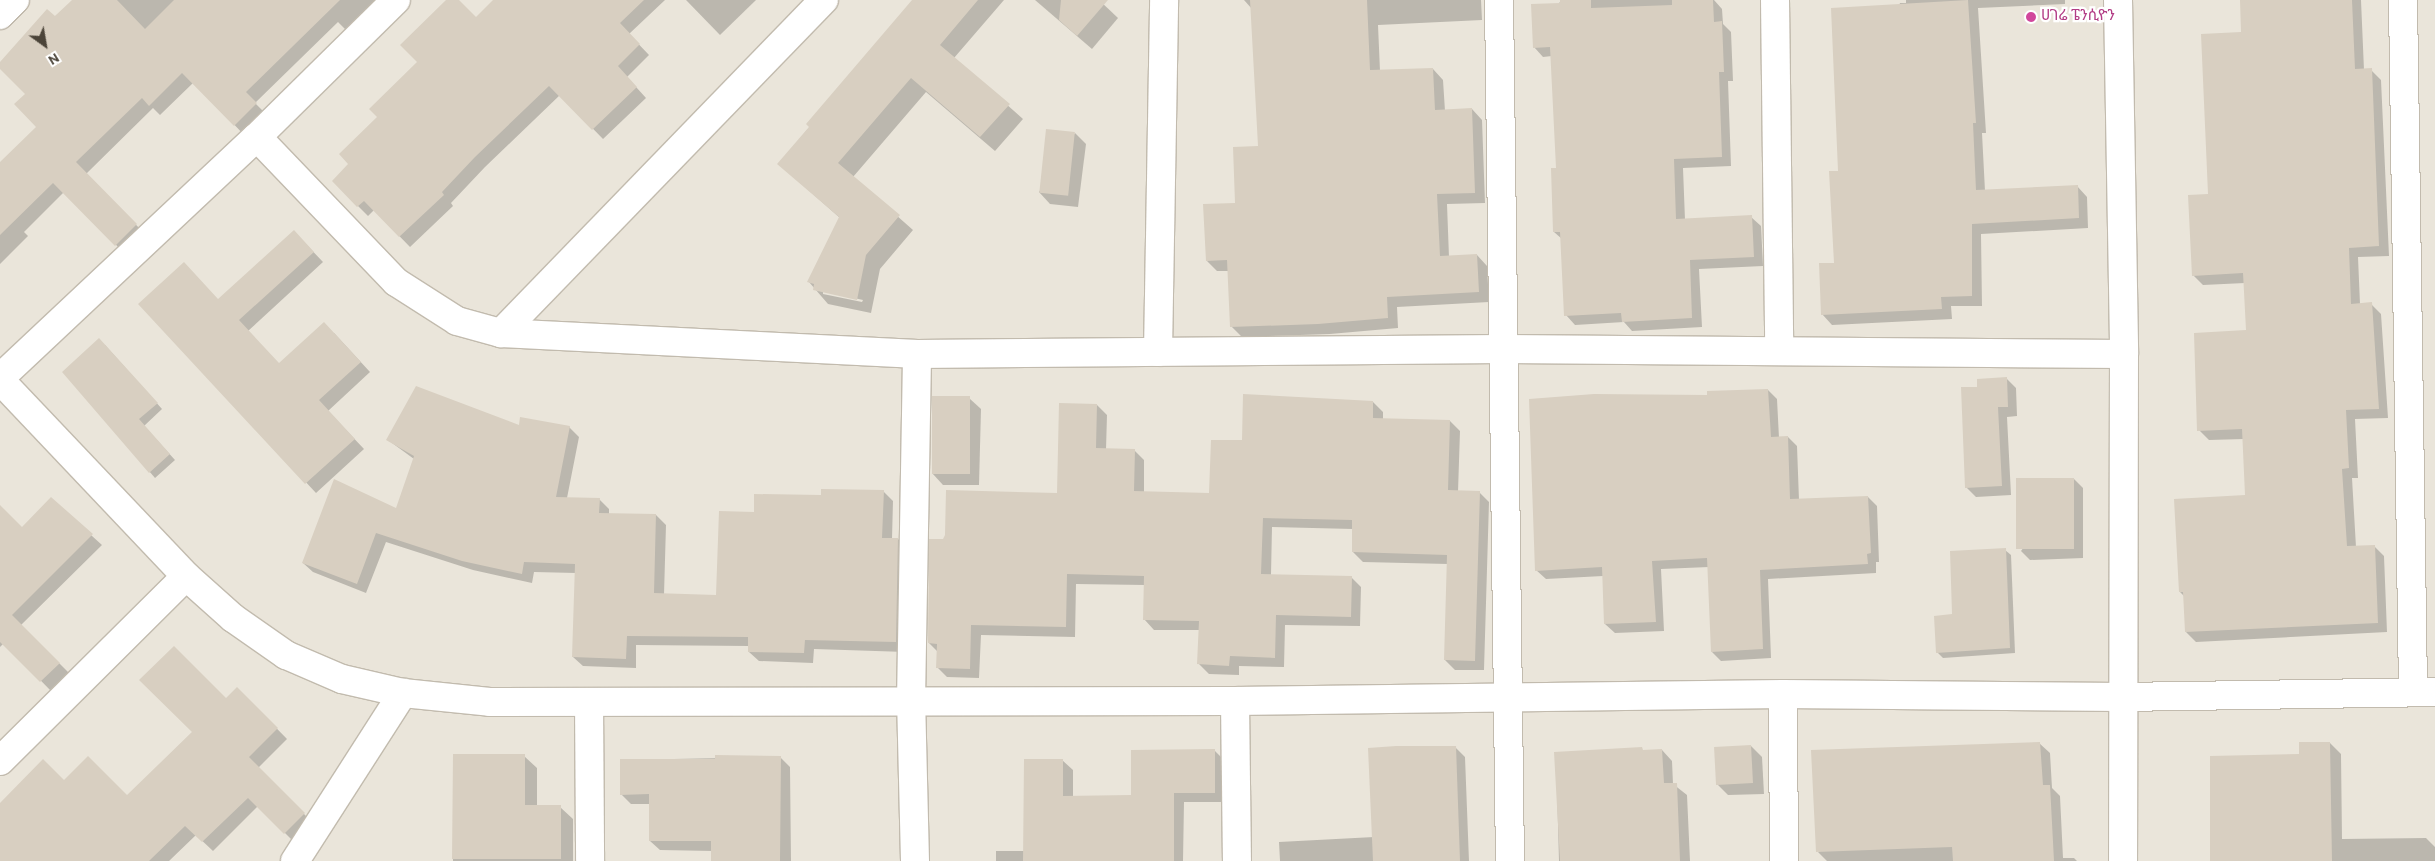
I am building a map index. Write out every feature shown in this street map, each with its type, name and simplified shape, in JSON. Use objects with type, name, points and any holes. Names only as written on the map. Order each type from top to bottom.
[{"type":"street","points":[[0,15],[15,0]]},
{"type":"street","points":[[396,0],[257,136],[0,379],[186,576],[233,618],[286,655],[342,680],[403,693],[490,702],[1236,701],[1782,694],[2121,697],[2424,692],[2403,0]]},
{"type":"street","points":[[502,333],[824,0]]},
{"type":"street","points":[[1158,352],[1164,0]]},
{"type":"street","points":[[1499,0],[1506,699],[1510,861]]},
{"type":"street","points":[[1775,0],[1779,350]]},
{"type":"street","points":[[2118,0],[2124,354],[2121,697],[2123,861]]},
{"type":"street","points":[[257,136],[396,282],[457,321],[502,333],[918,354],[1502,350],[1779,350],[2124,354]]},
{"type":"street","points":[[916,861],[911,701],[918,354]]},
{"type":"street","points":[[0,761],[186,576]]},
{"type":"street","points":[[295,861],[403,693]]},
{"type":"street","points":[[1782,694],[1784,861]]},
{"type":"street","points":[[1236,701],[1237,861]]},
{"type":"street","points":[[589,702],[590,861]]},
{"type":"shaded area","points":[[0,0],[2435,0],[2435,861],[0,861]]},
{"type":"building","points":[[72,0],[117,0],[145,29],[174,0],[340,0],[246,92],[257,103],[234,126],[182,73],[149,106],[142,98],[76,162],[137,224],[115,246],[53,183],[0,235],[0,162],[36,127],[14,104],[25,94],[0,69],[0,62],[47,9],[55,16]]},
{"type":"building","points":[[446,0],[459,0],[476,17],[493,0],[644,0],[620,23],[640,44],[618,66],[637,87],[592,130],[549,86],[475,157],[442,192],[444,195],[399,237],[364,201],[357,207],[332,181],[348,164],[339,154],[377,117],[369,109],[417,62],[400,45]]},
{"type":"building","points":[[912,0],[978,0],[940,45],[1010,104],[980,137],[911,78],[838,163],[900,215],[866,255],[857,300],[813,290],[814,284],[807,282],[839,217],[777,164],[809,127],[806,124]]},
{"type":"building","points":[[1061,0],[1108,0],[1077,36],[1059,20]]},
{"type":"building","points":[[1250,0],[1367,0],[1370,70],[1433,68],[1435,110],[1472,108],[1475,193],[1437,194],[1440,256],[1477,254],[1479,292],[1387,297],[1388,318],[1318,324],[1230,327],[1227,260],[1206,261],[1203,204],[1235,203],[1233,147],[1258,146]]},
{"type":"building","points":[[1560,0],[1591,0],[1591,8],[1672,5],[1672,0],[1713,0],[1714,22],[1722,21],[1724,72],[1719,72],[1722,157],[1674,159],[1676,219],[1752,215],[1754,257],[1690,260],[1692,318],[1622,322],[1621,313],[1564,316],[1560,232],[1553,232],[1551,168],[1556,168],[1550,47],[1533,48],[1531,4],[1560,3]]},
{"type":"building","points":[[1968,0],[1976,123],[1973,123],[1976,190],[2078,185],[2079,218],[1972,224],[1972,296],[1941,297],[1942,309],[1821,315],[1819,263],[1834,263],[1829,171],[1838,171],[1831,8]]},
{"type":"building","points":[[2240,0],[2352,0],[2355,69],[2372,68],[2379,246],[2349,248],[2351,304],[2372,302],[2379,409],[2346,410],[2349,468],[2342,469],[2347,546],[2375,545],[2378,623],[2185,632],[2183,592],[2179,592],[2174,499],[2245,495],[2242,429],[2197,431],[2194,333],[2246,330],[2243,273],[2192,276],[2188,195],[2208,194],[2201,34],[2241,32]]},
{"type":"building","points":[[1046,129],[1075,132],[1068,196],[1039,193]]},
{"type":"building","points":[[294,230],[314,252],[239,320],[279,363],[324,322],[361,362],[319,400],[355,439],[305,484],[138,304],[184,262],[218,299]]},
{"type":"building","points":[[99,338],[158,403],[139,419],[170,454],[149,473],[62,372]]},
{"type":"building","points":[[2007,377],[2008,407],[1998,407],[2002,486],[1965,488],[1961,387],[1977,387],[1977,379]]},
{"type":"building","points":[[416,386],[519,425],[520,417],[570,426],[556,497],[600,498],[599,513],[656,514],[654,593],[716,595],[719,511],[754,512],[754,494],[821,495],[821,489],[884,490],[882,538],[898,538],[896,642],[805,640],[804,653],[748,652],[748,637],[627,636],[626,659],[572,657],[575,564],[524,562],[522,574],[462,561],[376,533],[357,584],[302,563],[334,479],[396,508],[414,456],[386,440]]},
{"type":"building","points":[[1768,389],[1771,437],[1788,436],[1790,499],[1868,496],[1871,553],[1867,554],[1868,564],[1760,570],[1763,649],[1711,652],[1707,558],[1652,561],[1656,622],[1604,624],[1602,567],[1535,571],[1529,399],[1594,394],[1707,395],[1707,391]]},
{"type":"building","points":[[1243,394],[1373,401],[1373,418],[1450,420],[1448,490],[1480,491],[1475,661],[1444,660],[1447,555],[1352,552],[1352,520],[1263,518],[1261,574],[1352,576],[1351,617],[1276,615],[1275,658],[1230,656],[1229,666],[1197,664],[1199,621],[1143,620],[1144,576],[1067,574],[1066,627],[971,625],[970,669],[936,668],[937,644],[928,643],[929,539],[943,539],[945,535],[946,490],[1057,493],[1059,403],[1097,404],[1096,448],[1135,449],[1134,491],[1209,493],[1211,440],[1242,440]]},
{"type":"building","points":[[932,396],[970,396],[970,474],[932,474]]},
{"type":"building","points":[[2016,478],[2074,478],[2074,549],[2016,549]]},
{"type":"building","points":[[51,497],[93,534],[12,615],[60,663],[40,682],[0,642],[0,505],[22,527]]},
{"type":"building","points":[[2006,548],[2010,648],[1936,653],[1934,616],[1952,614],[1950,551]]},
{"type":"building","points":[[174,646],[226,698],[237,687],[278,728],[249,757],[305,813],[284,834],[248,798],[202,842],[185,826],[149,861],[0,861],[0,803],[43,759],[64,780],[88,756],[127,795],[192,732],[139,680]]},
{"type":"building","points":[[2040,742],[2043,785],[2050,785],[2054,861],[1953,861],[1952,847],[1816,852],[1811,750]]},
{"type":"building","points":[[2299,742],[2330,742],[2332,861],[2210,861],[2210,756],[2299,754]]},
{"type":"building","points":[[1751,745],[1753,783],[1716,785],[1714,747]]},
{"type":"building","points":[[1456,746],[1460,861],[1373,861],[1368,748]]},
{"type":"building","points":[[1642,747],[1643,750],[1662,749],[1664,783],[1677,783],[1680,861],[1560,861],[1554,752]]},
{"type":"building","points":[[1215,749],[1215,793],[1174,793],[1174,861],[1023,861],[1024,759],[1063,759],[1063,796],[1131,795],[1131,750]]},
{"type":"building","points":[[453,754],[525,754],[525,805],[561,805],[561,859],[452,859]]},
{"type":"building","points":[[715,755],[781,756],[780,861],[711,861],[711,841],[649,841],[649,794],[620,795],[620,759],[715,759]]},
{"type":"place","name":"ሀገሬ ፔንሲዮን","points":[[2031,17]]}]
